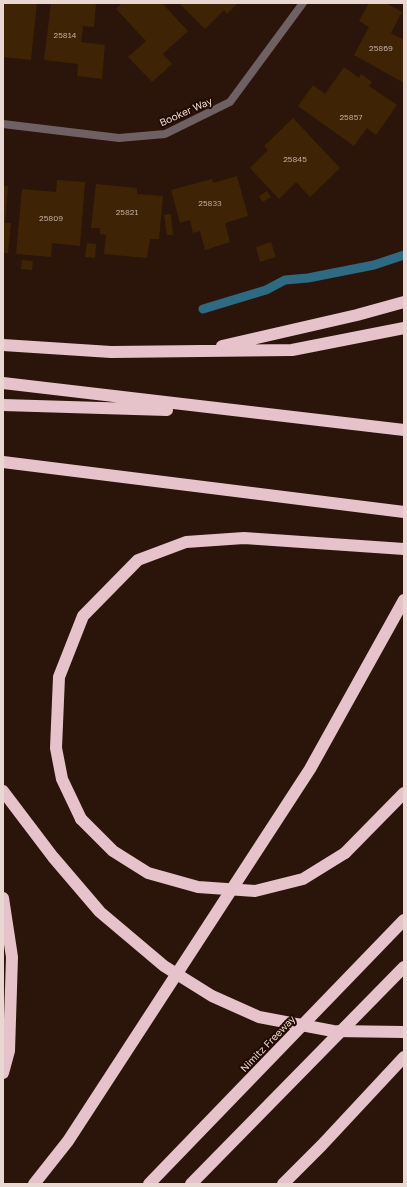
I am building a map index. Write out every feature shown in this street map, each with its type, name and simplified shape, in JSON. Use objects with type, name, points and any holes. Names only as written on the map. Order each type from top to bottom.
[{"type":"highway","points":[[200,352],[357,315],[404,302]]},
{"type":"highway","points":[[3,345],[111,352],[292,350],[404,328]]},
{"type":"highway","points":[[3,383],[404,430]]},
{"type":"highway","points":[[3,404],[251,412]]},
{"type":"highway","points":[[3,462],[404,512]]},
{"type":"highway","points":[[404,549],[320,542],[244,538],[186,542],[138,560],[83,616],[59,677],[56,748],[62,779],[81,819],[113,851],[148,873],[198,887],[255,891],[303,879],[345,853],[404,792]]},
{"type":"highway","points":[[34,1184],[68,1141],[310,769],[404,600]]},
{"type":"highway","points":[[3,791],[53,857],[100,912],[164,966],[212,996],[259,1017],[333,1031],[404,1032]]},
{"type":"highway","points":[[3,898],[12,957],[9,1051],[3,1073]]},
{"type":"highway","name":"Nimitz Freeway","points":[[149,1184],[404,920]]},
{"type":"highway","points":[[191,1184],[404,967]]},
{"type":"highway","points":[[283,1184],[322,1145],[404,1057]]},
{"type":"street","name":"Booker Way","points":[[3,124],[119,138],[165,134],[230,102],[303,3]]},
{"type":"building","points":[[3,3],[37,3],[31,60],[3,57]]},
{"type":"building","points":[[51,3],[96,3],[94,27],[83,26],[81,42],[105,45],[102,79],[77,76],[78,64],[44,60]]},
{"type":"building","points":[[122,3],[162,3],[188,31],[163,54],[172,64],[152,82],[128,57],[146,41],[116,9]]},
{"type":"building","points":[[179,3],[238,3],[227,14],[224,10],[205,29]]},
{"type":"building","points":[[369,3],[386,3],[402,12],[391,33],[404,40],[404,83],[354,55],[369,27],[359,21]]},
{"type":"building","points":[[344,67],[359,78],[361,74],[372,82],[369,86],[397,105],[376,135],[367,128],[354,146],[298,106],[313,85],[325,94]]},
{"type":"building","points":[[293,118],[340,168],[310,197],[296,182],[279,199],[250,168],[268,150],[264,146]]},
{"type":"building","points":[[237,176],[248,216],[225,223],[230,242],[205,250],[200,231],[193,233],[190,220],[180,223],[171,190],[212,179],[213,183]]},
{"type":"building","points":[[57,180],[85,182],[80,246],[52,243],[51,257],[16,254],[22,189],[56,192]]},
{"type":"building","points":[[96,184],[137,188],[137,194],[163,196],[159,239],[150,239],[147,258],[104,254],[106,235],[100,234],[100,228],[91,228]]},
{"type":"building","points":[[3,186],[8,186],[5,223],[11,223],[8,253],[3,253]]},
{"type":"building","points":[[267,191],[271,197],[263,202],[259,196]]},
{"type":"building","points":[[171,214],[173,235],[167,235],[164,215]]},
{"type":"building","points":[[271,242],[276,257],[260,262],[256,247]]},
{"type":"building","points":[[87,243],[96,244],[95,258],[85,257]]},
{"type":"building","points":[[22,260],[33,261],[32,270],[21,269]]},
{"type":"waterway","points":[[203,309],[266,290],[285,280],[308,278],[374,265],[404,255]]}]
